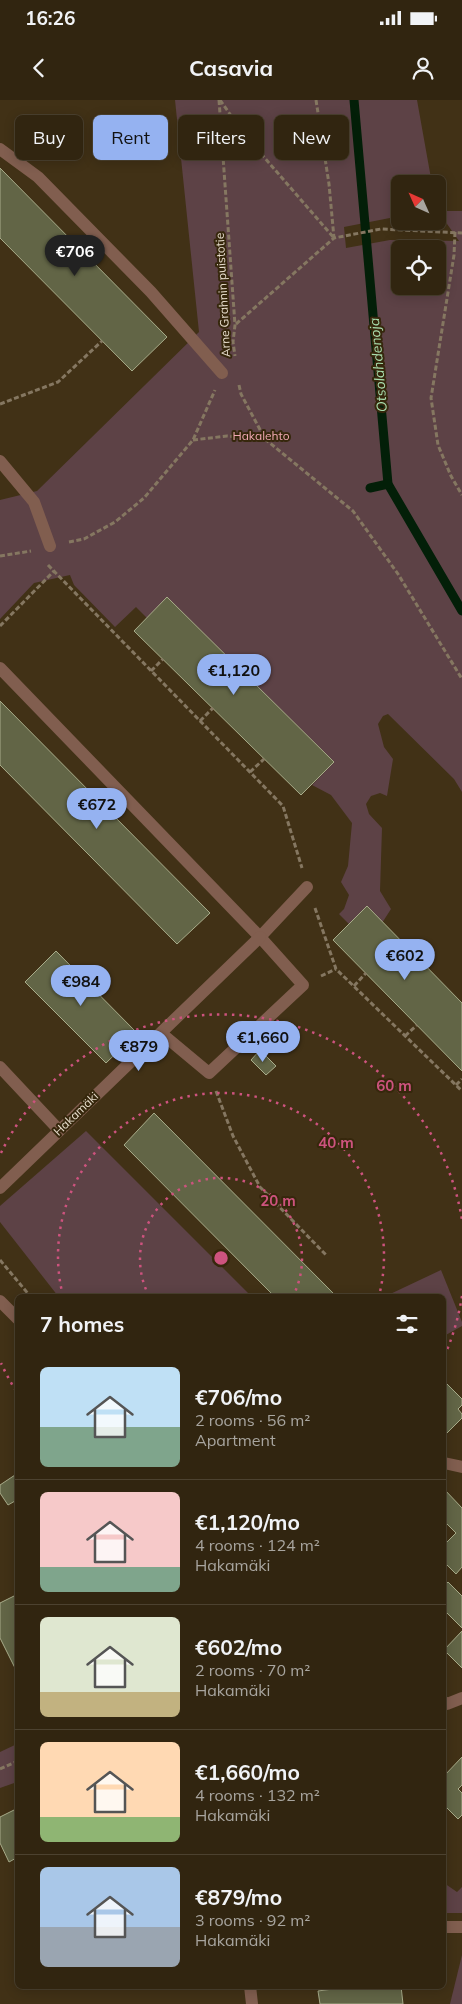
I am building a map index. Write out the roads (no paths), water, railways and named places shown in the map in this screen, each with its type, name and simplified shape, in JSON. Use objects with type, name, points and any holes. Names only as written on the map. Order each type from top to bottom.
[{"type":"street","points":[[0,149],[38,177],[151,292],[222,373]]},
{"type":"street","points":[[0,461],[34,502],[50,546]]},
{"type":"street","points":[[0,668],[260,937],[303,985],[209,1073],[161,1033]]},
{"type":"street","name":"Hakamäki","points":[[0,1188],[260,937],[307,887]]},
{"type":"street","points":[[0,1067],[59,1130]]},
{"type":"street","points":[[0,1301],[15,1317]]},
{"type":"street","points":[[446,1463],[462,1467]]},
{"type":"street","points":[[446,1703],[462,1698]]},
{"type":"street","points":[[446,1927],[462,1927]]},
{"type":"street","points":[[250,1989],[252,2004]]},
{"type":"waterway","name":"Otsolahdenoja","points":[[354,100],[388,484],[462,611]]},
{"type":"waterway","points":[[370,488],[388,484]]},
{"type":"park label","name":"Hakalehto","points":[[261,436]]}]
